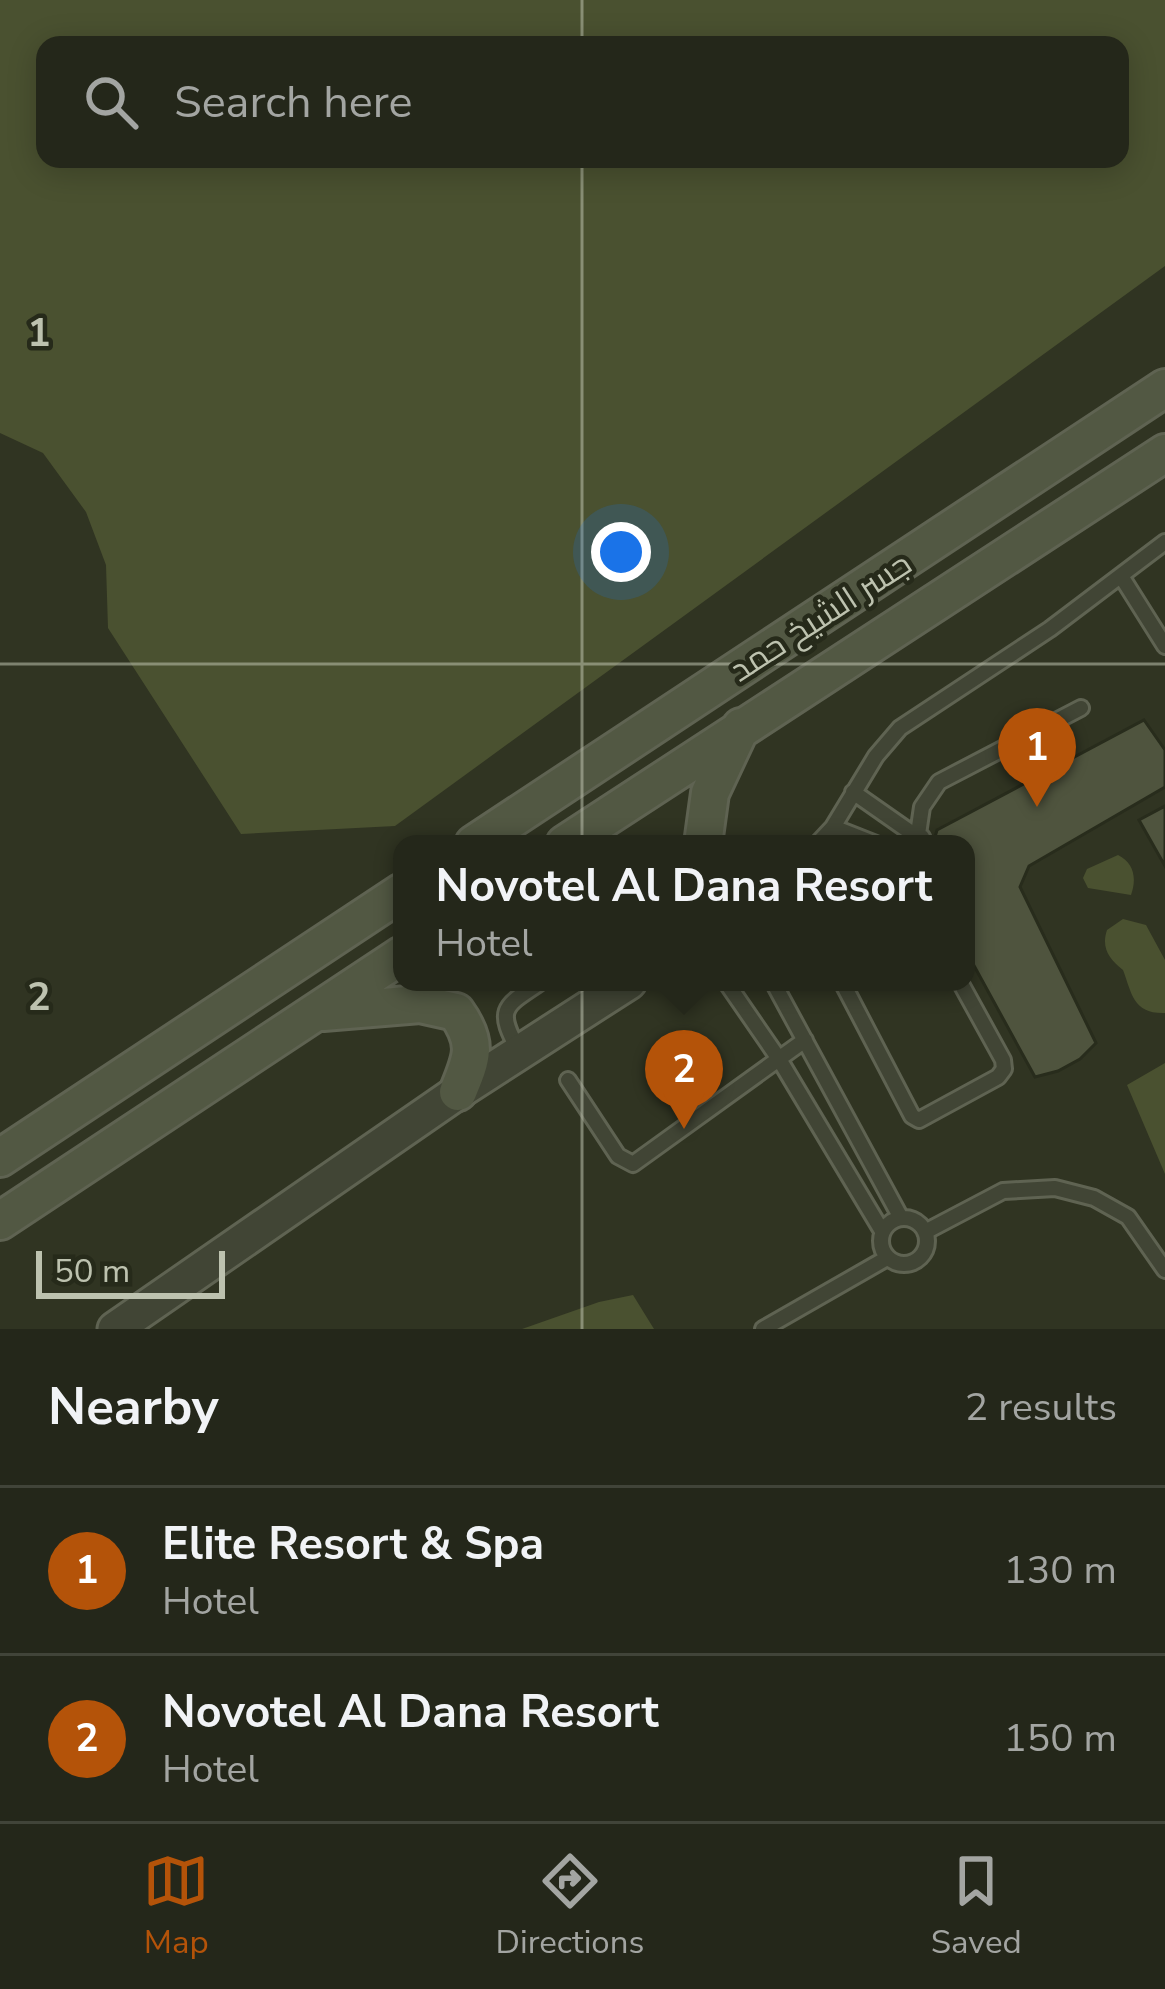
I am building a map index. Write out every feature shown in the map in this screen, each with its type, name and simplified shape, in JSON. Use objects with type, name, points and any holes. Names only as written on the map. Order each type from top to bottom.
[{"type":"main road","name":"جسر الشيخ حمد","points":[[488,835],[1165,388]]},
{"type":"main road","name":"جسر الشيخ حمد","points":[[578,835],[1165,453]]},
{"type":"main road","points":[[704,835],[710,793],[740,727]]},
{"type":"main road","points":[[0,1158],[393,898]]},
{"type":"main road","points":[[0,1221],[393,961]]},
{"type":"main road","points":[[319,1012],[420,1004],[456,1012],[473,1046],[458,1092]]},
{"type":"street","points":[[116,1329],[608,991]]},
{"type":"lane","points":[[825,835],[876,756],[901,728],[1165,542]]},
{"type":"lane","points":[[1121,576],[1165,646]]},
{"type":"lane","points":[[916,835],[922,807],[939,782],[1081,708]]},
{"type":"lane","points":[[853,792],[910,835]]},
{"type":"lane","points":[[833,826],[854,835]]},
{"type":"lane","points":[[519,1052],[504,1013],[528,991]]},
{"type":"lane","points":[[732,991],[779,1059],[882,1232]]},
{"type":"lane","points":[[778,991],[902,1218]]},
{"type":"lane","points":[[847,991],[912,1116],[919,1120],[1004,1070],[965,991]]},
{"type":"lane","points":[[568,1080],[618,1156],[633,1164],[805,1040]]},
{"type":"lane","points":[[925,1232],[1003,1191],[1055,1188],[1094,1198],[1128,1217],[1165,1270]]},
{"type":"lane","points":[[902,1218],[915,1221],[925,1232],[926,1250],[904,1265],[887,1258],[880,1245],[887,1225],[902,1218]]},
{"type":"lane","points":[[764,1329],[887,1258]]},
{"type":"shaded area","points":[[0,0],[1165,0],[1165,266],[395,826],[241,834],[108,628],[106,565],[86,512],[43,453],[0,433]]},
{"type":"shaded area","points":[[1118,855],[1133,872],[1131,895],[1088,888],[1083,878],[1087,869]]},
{"type":"shaded area","points":[[1123,919],[1146,925],[1165,960],[1165,1013],[1140,1006],[1123,970],[1108,953],[1107,930]]},
{"type":"shaded area","points":[[1165,1063],[1165,1174],[1127,1085]]},
{"type":"shaded area","points":[[633,1295],[654,1329],[522,1329],[599,1302]]},
{"type":"building","points":[[1144,720],[1165,750],[1165,787],[1029,866],[1020,887],[1096,1043],[1080,1059],[1035,1077],[975,967],[975,835],[936,835],[937,830]]},
{"type":"building","points":[[1165,806],[1165,866],[1139,820]]},
{"type":"place","name":"Elite Resort & Spa","points":[[1037,807]]},
{"type":"place","name":"Novotel Al Dana Resort","points":[[684,1129]]}]
